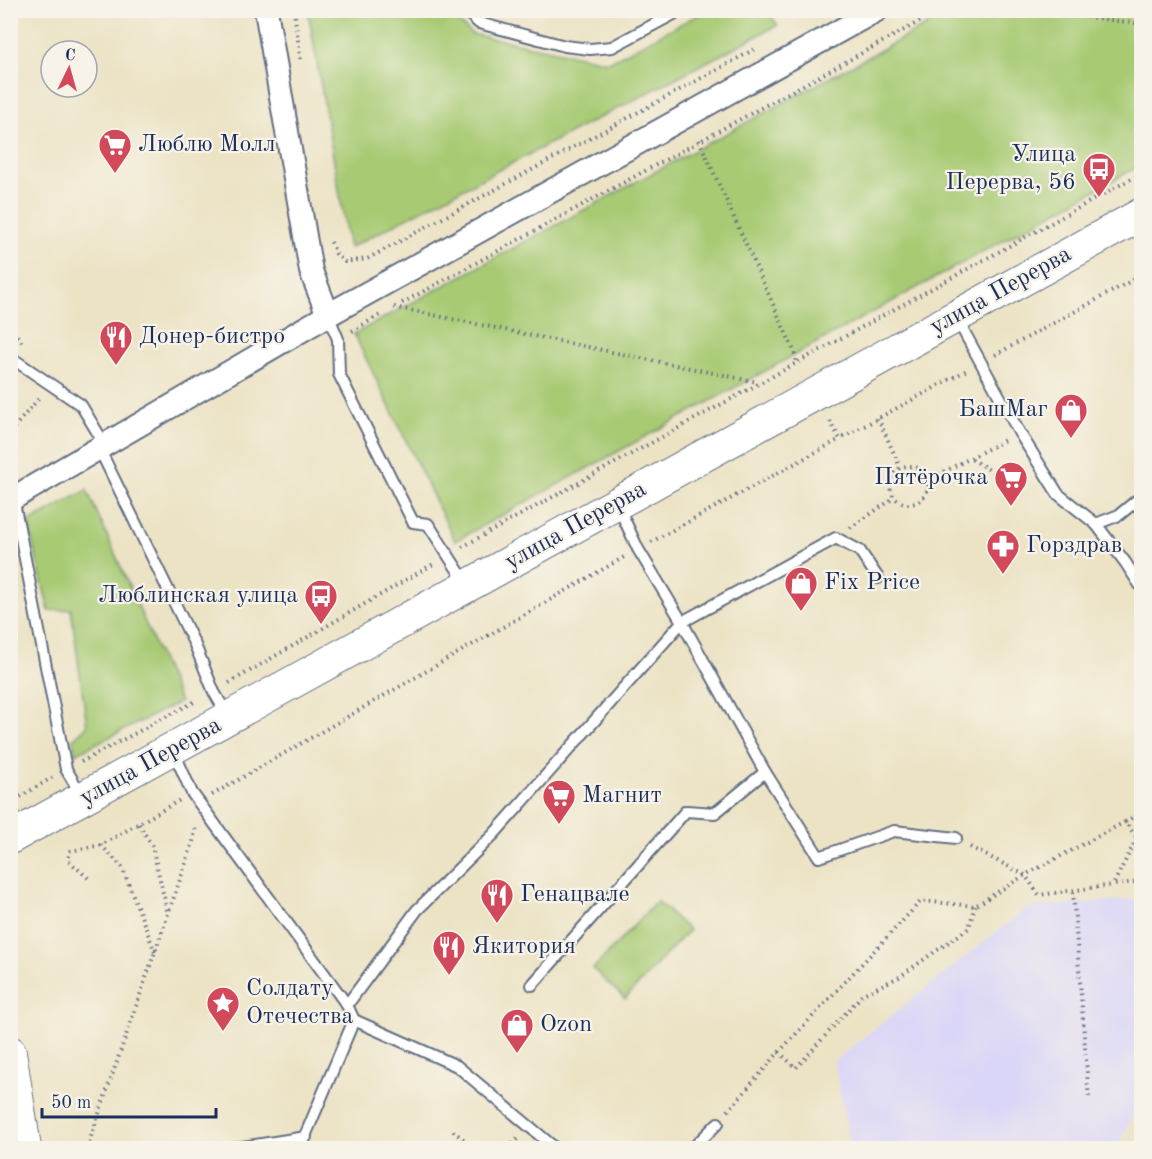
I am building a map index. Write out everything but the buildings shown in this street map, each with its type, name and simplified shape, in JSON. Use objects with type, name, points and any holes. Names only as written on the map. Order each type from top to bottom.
[{"type":"main road","name":"улица Перерва","points":[[10,838],[1142,214]]},
{"type":"main road","points":[[10,1052],[25,1149]]},
{"type":"street","points":[[266,10],[311,272],[328,315]]},
{"type":"street","points":[[12,493],[102,446],[328,315],[877,10]]},
{"type":"lane","points":[[465,10],[479,23],[565,46],[590,49],[612,47],[681,10]]},
{"type":"lane","points":[[328,315],[338,339],[339,374],[413,522],[428,524],[468,586]]},
{"type":"lane","points":[[956,316],[1019,432],[1058,494],[1096,524],[1142,588]]},
{"type":"lane","points":[[10,357],[81,405],[195,645],[214,692],[230,718]]},
{"type":"lane","points":[[12,493],[66,769],[84,799]]},
{"type":"lane","points":[[1096,524],[1119,514],[1142,496]]},
{"type":"lane","points":[[616,503],[638,549],[682,622],[765,772],[819,857],[894,831],[956,838]]},
{"type":"lane","points":[[347,1005],[417,910],[494,834],[682,622],[836,538],[860,551],[878,578]]},
{"type":"lane","points":[[173,750],[196,798],[347,1005],[354,1020],[457,1066],[555,1149]]},
{"type":"lane","points":[[532,985],[686,812],[715,813],[765,772]]},
{"type":"lane","points":[[300,1149],[354,1020]]},
{"type":"lane","points":[[693,1149],[718,1123]]},
{"type":"lane","points":[[236,1149],[306,1137]]},
{"type":"path","points":[[294,10],[302,72]]},
{"type":"path","points":[[338,339],[941,10]]},
{"type":"path","points":[[1033,10],[1142,24]]},
{"type":"path","points":[[330,240],[336,254],[345,262],[367,259],[764,44]]},
{"type":"path","points":[[699,140],[795,353],[796,362]]},
{"type":"path","points":[[10,804],[66,769],[214,692],[448,555],[758,382],[1142,173]]},
{"type":"path","points":[[394,307],[758,382]]},
{"type":"path","points":[[10,432],[51,384]]},
{"type":"path","points":[[878,418],[900,467]]},
{"type":"path","points":[[928,480],[1019,432]]},
{"type":"path","points":[[88,879],[69,860],[70,851],[101,844],[196,798],[638,549],[840,439]]},
{"type":"path","points":[[971,458],[1021,490]]},
{"type":"path","points":[[911,466],[922,470],[928,480],[928,490],[922,499],[913,504],[903,504],[894,498],[890,487],[892,476],[900,467],[911,466]]},
{"type":"path","points":[[836,538],[894,498]]},
{"type":"path","points":[[87,1149],[193,842],[196,798]]},
{"type":"path","points":[[718,1123],[779,1052],[921,901],[975,906],[1025,875],[1142,812]]},
{"type":"path","points":[[1125,822],[1142,844]]},
{"type":"path","points":[[139,824],[152,846],[168,914]]},
{"type":"path","points":[[956,838],[1025,875],[1039,895],[1142,881]]},
{"type":"path","points":[[1113,885],[1139,838]]},
{"type":"path","points":[[101,844],[122,867],[155,952]]},
{"type":"path","points":[[1073,892],[1089,1099]]},
{"type":"path","points":[[779,1052],[796,1068],[863,994],[899,977],[969,928],[975,906]]},
{"type":"path","points":[[453,1131],[475,1149]]},
{"type":"path","points":[[491,1149],[495,1146],[509,1149]]},
{"type":"shaded area","points":[[1141,899],[1141,1098],[1117,1148],[851,1148],[834,1061],[1028,907]]},
{"type":"green space","points":[[308,11],[446,11],[472,34],[609,62],[705,11],[767,11],[778,25],[349,248]]},
{"type":"green space","points":[[953,11],[1141,11],[1141,165],[455,541],[354,334]]},
{"type":"green space","points":[[87,490],[180,702],[75,754],[73,739],[87,726],[71,609],[49,611],[28,523]]},
{"type":"green space","points":[[657,901],[689,930],[625,999],[593,969]]},
{"type":"place","name":"Люблю Молл","points":[[115,174]]},
{"type":"place","name":"Улица Перерва, 56","points":[[1099,198]]},
{"type":"place","name":"Донер-бистро","points":[[116,366]]},
{"type":"place","name":"БашМаг","points":[[1071,439]]},
{"type":"place","name":"Пятёрочка","points":[[1011,507]]},
{"type":"place","name":"Горздрав","points":[[1003,575]]},
{"type":"place","name":"Fix Price","points":[[801,612]]},
{"type":"place","name":"Люблинская улица","points":[[321,625]]},
{"type":"place","name":"Магнит","points":[[559,825]]},
{"type":"place","name":"Генацвале","points":[[497,924]]},
{"type":"place","name":"Якитория","points":[[449,976]]},
{"type":"place","name":"Солдату Отечества","points":[[223,1032]]},
{"type":"place","name":"Ozon","points":[[517,1054]]}]
